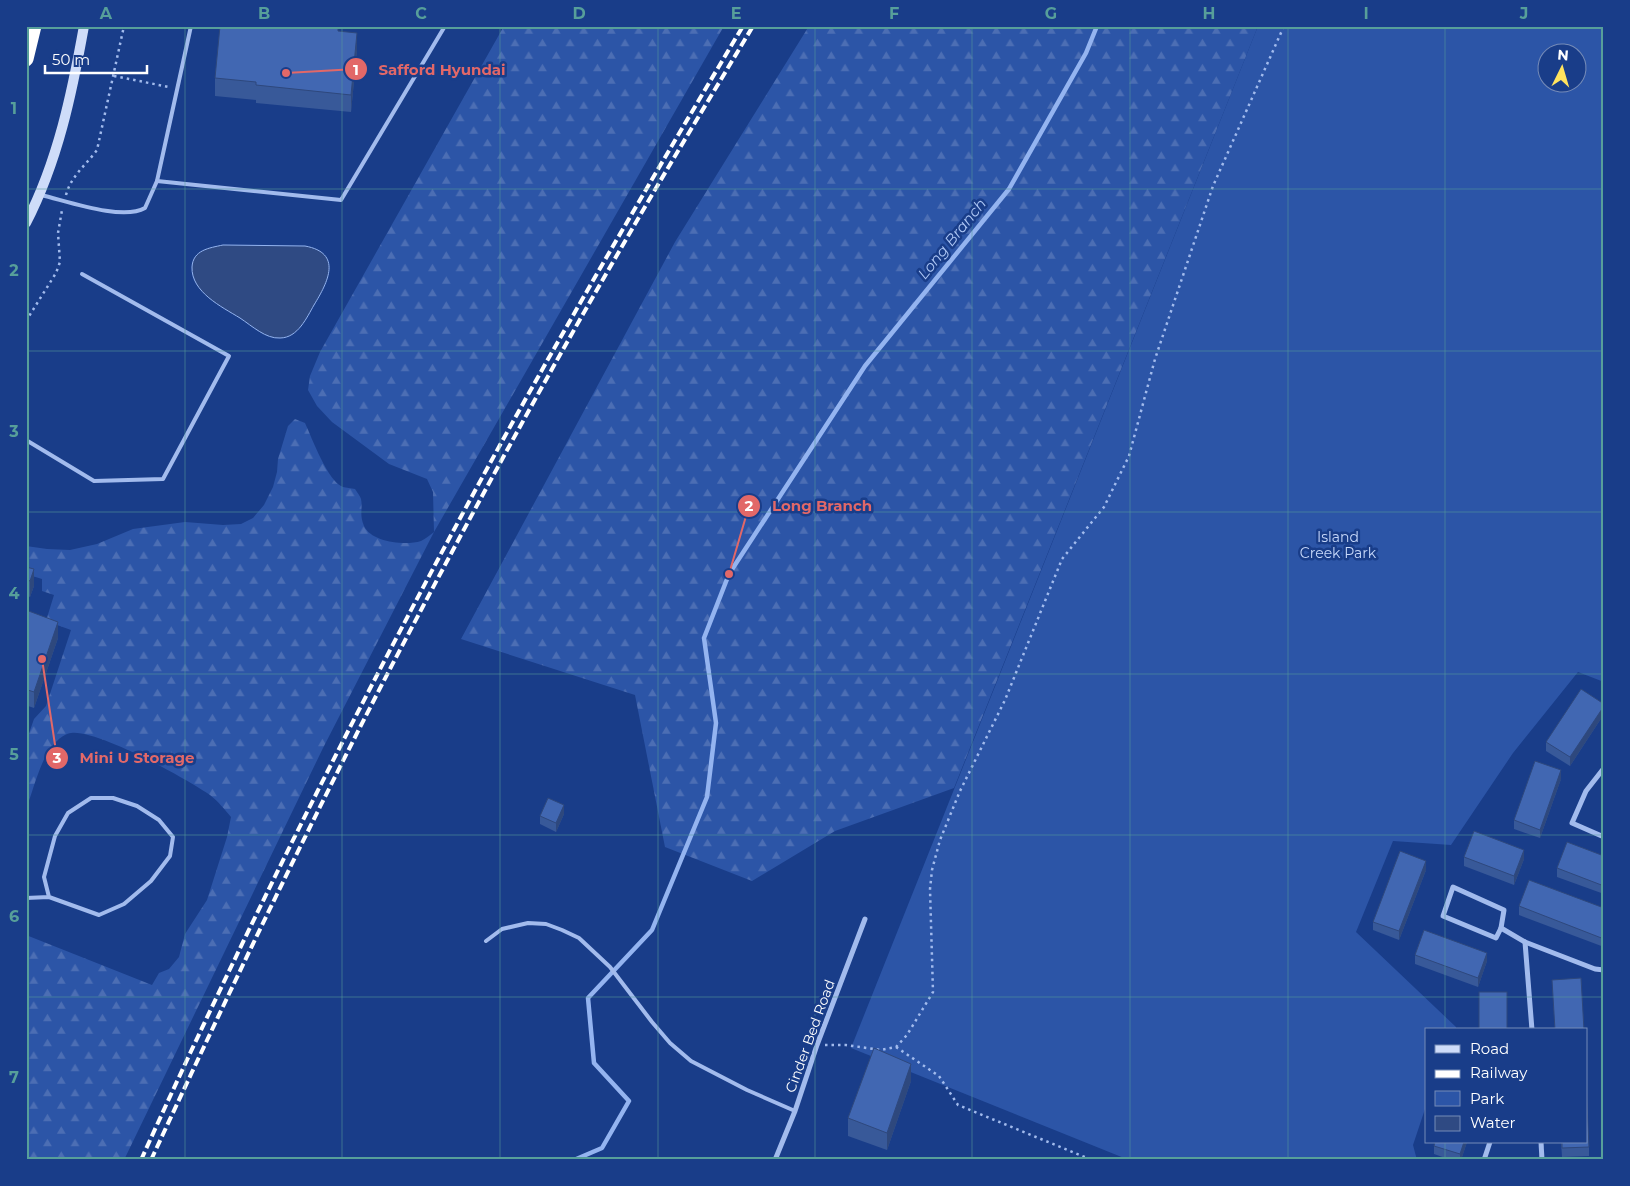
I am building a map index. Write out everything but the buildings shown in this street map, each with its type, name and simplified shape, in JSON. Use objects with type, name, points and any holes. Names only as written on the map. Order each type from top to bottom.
[{"type":"highway","points":[[26,59],[34,26]]},
{"type":"main road","points":[[26,223],[40,195],[62,129],[84,26]]},
{"type":"street","points":[[1604,768],[1586,791],[1572,824],[1604,837]]},
{"type":"street","points":[[1453,887],[1504,910],[1501,928],[1496,938],[1443,916],[1453,887]]},
{"type":"street","name":"Cinder Bed Road","points":[[775,1160],[865,919]]},
{"type":"street","points":[[1501,928],[1525,942],[1594,969],[1604,970]]},
{"type":"street","points":[[1525,942],[1532,1028]]},
{"type":"street","points":[[1484,1160],[1489,1144]]},
{"type":"street","points":[[1541,1144],[1542,1160]]},
{"type":"lane","points":[[40,195],[109,211],[133,212],[146,208],[158,181],[192,26]]},
{"type":"lane","points":[[158,181],[341,200],[445,26]]},
{"type":"lane","points":[[26,440],[94,480],[163,479],[229,356],[82,274]]},
{"type":"lane","points":[[26,898],[49,897],[99,915],[124,904],[151,881],[170,856],[173,837],[159,820],[136,806],[113,798],[91,798],[68,813],[55,836],[44,877],[49,897]]},
{"type":"lane","points":[[486,941],[502,929],[528,923],[546,924],[580,938],[610,967],[670,1043],[691,1061],[747,1090],[795,1110]]},
{"type":"path","points":[[26,321],[56,272],[60,262],[59,218],[68,187],[77,172],[97,150],[124,26]]},
{"type":"path","points":[[817,1045],[846,1045],[882,1050],[896,1047],[907,1035],[933,992],[930,889],[932,870],[940,840],[960,791],[1005,700],[1062,559],[1104,508],[1128,456],[1155,359],[1213,186],[1284,26]]},
{"type":"path","points":[[114,76],[178,89]]},
{"type":"path","points":[[896,1047],[939,1076],[958,1105],[1092,1160]]},
{"type":"green space","points":[[504,26],[724,26],[434,532],[433,492],[427,479],[389,464],[332,422],[317,406],[308,390],[310,376],[320,352]]},
{"type":"green space","points":[[809,26],[1258,26],[954,788],[835,831],[752,881],[665,847],[635,695],[461,639],[675,242]]},
{"type":"green space","name":"Island Creek Park","points":[[1258,26],[1604,26],[1604,682],[1578,672],[1513,753],[1451,845],[1393,841],[1356,932],[1456,1027],[1425,1028],[1425,1109],[1413,1145],[1417,1160],[1129,1160],[851,1048]]},
{"type":"green space","points":[[295,419],[305,423],[326,469],[337,483],[343,487],[355,489],[361,499],[361,515],[364,526],[374,536],[398,543],[406,543],[421,541],[434,532],[323,748],[124,1160],[26,1160],[26,935],[152,985],[159,973],[169,969],[179,957],[185,934],[207,900],[227,837],[231,817],[210,795],[163,767],[142,756],[100,739],[71,733],[59,739],[47,754],[26,809],[26,742],[34,719],[46,706],[71,630],[46,621],[54,595],[42,591],[42,579],[26,574],[26,546],[70,550],[97,544],[133,529],[185,522],[223,525],[241,524],[253,518],[264,505],[273,487],[278,459],[288,426]]},
{"type":"water","points":[[223,245],[305,246],[317,250],[324,255],[328,262],[329,270],[324,287],[297,331],[286,337],[275,338],[270,336],[217,304],[202,291],[193,276],[193,261],[199,253],[212,247]]},
{"type":"waterway","name":"Long Branch","points":[[574,1160],[602,1148],[629,1101],[594,1063],[588,998],[652,930],[707,797],[716,723],[704,638],[729,574],[865,366],[1009,189],[1086,53],[1097,26]]},
{"type":"railway","points":[[141,1160],[269,888],[405,621],[559,340],[743,26]]},
{"type":"railway","points":[[151,1160],[298,850],[419,613],[594,295],[753,26]]},
{"type":"place","name":"Safford Hyundai","points":[[286,73]]},
{"type":"place","name":"Long Branch","points":[[729,574]]},
{"type":"place","name":"Mini U Storage","points":[[42,659]]}]
